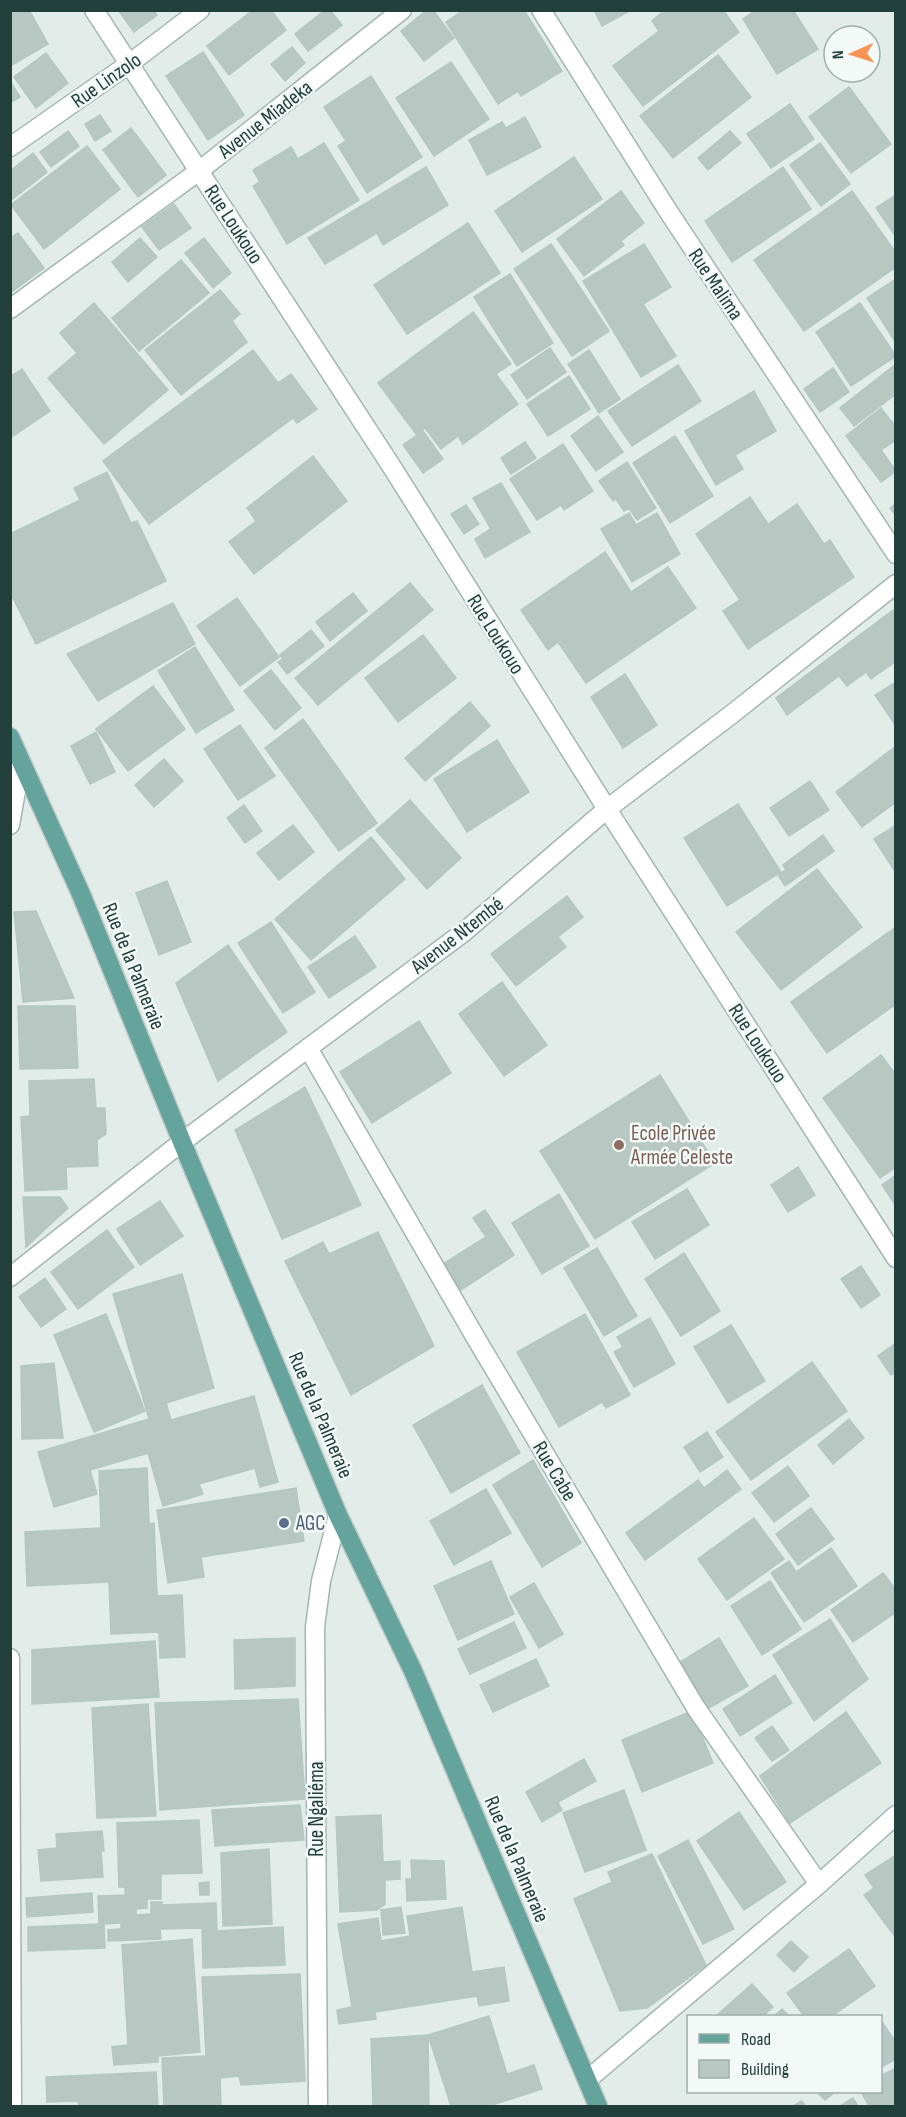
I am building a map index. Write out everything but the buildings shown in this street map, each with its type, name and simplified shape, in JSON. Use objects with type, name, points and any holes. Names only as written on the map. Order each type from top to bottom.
[{"type":"main road","name":"Rue de la Palmeraie","points":[[10,737],[81,894],[338,1515],[413,1671],[598,2106]]},
{"type":"street","name":"Rue Loukouo","points":[[94,10],[383,454],[607,809],[896,1258]]},
{"type":"street","name":"Rue Linzolo","points":[[10,147],[129,64],[200,10]]},
{"type":"street","name":"Avenue Miadeka","points":[[10,309],[199,171],[402,10]]},
{"type":"street","name":"Rue Malima","points":[[541,10],[670,214],[896,554]]},
{"type":"street","name":"Avenue Ntembé","points":[[10,1276],[182,1142],[464,932],[607,809],[732,714],[896,584]]},
{"type":"street","points":[[10,825],[21,762]]},
{"type":"street","name":"Rue Cabe","points":[[308,1047],[477,1340],[696,1708],[819,1884]]},
{"type":"street","name":"Rue Ngaliéma","points":[[318,2106],[315,1627],[321,1581],[338,1515]]},
{"type":"street","points":[[10,1658],[12,2106]]},
{"type":"street","points":[[586,2080],[819,1884],[896,1815]]},
{"type":"place","name":"Ecole Privée Armée Celeste","points":[[619,1145]]},
{"type":"place","name":"AGC","points":[[284,1523]]}]
